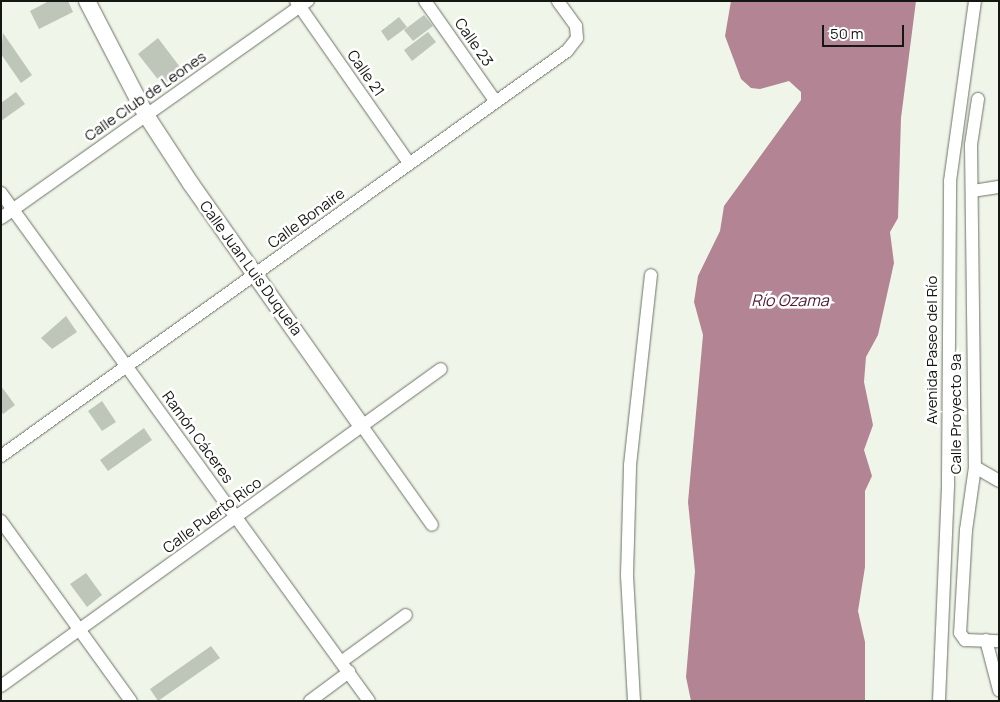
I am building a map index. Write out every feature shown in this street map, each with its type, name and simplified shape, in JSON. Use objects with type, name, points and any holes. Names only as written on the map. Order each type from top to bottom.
[{"type":"main road","name":"Calle Juan Luis Duquela","points":[[87,1],[146,115],[362,426]]},
{"type":"street","name":"Calle 23","points":[[425,1],[496,102]]},
{"type":"street","name":"Calle Bonaire","points":[[1,456],[567,51],[577,38],[576,26],[558,1]]},
{"type":"street","name":"Avenida Paseo del Río","points":[[939,701],[948,482],[950,181],[975,1]]},
{"type":"street","name":"Calle Club de Leones","points":[[1,218],[302,3]]},
{"type":"street","name":"Calle 21","points":[[302,3],[409,163]]},
{"type":"street","name":"Calle Proyecto 9a","points":[[978,99],[971,145],[975,467],[966,530],[961,637],[992,640]]},
{"type":"street","points":[[973,191],[999,187]]},
{"type":"street","name":"Ramón Cáceres","points":[[1,192],[370,701]]},
{"type":"street","points":[[634,701],[626,575],[630,465],[651,275]]},
{"type":"street","name":"Calle Puerto Rico","points":[[1,686],[442,370]]},
{"type":"street","name":"Calle Juan Luis Duquela","points":[[362,426],[432,525]]},
{"type":"street","points":[[975,467],[999,481]]},
{"type":"street","points":[[1,521],[131,701]]},
{"type":"street","points":[[310,701],[345,667],[406,615]]},
{"type":"street","points":[[992,640],[999,690]]},
{"type":"water","name":"Río Ozama","points":[[731,1],[916,1],[901,118],[898,218],[890,232],[894,263],[878,335],[866,357],[864,382],[873,425],[864,450],[872,476],[865,491],[865,567],[858,611],[865,642],[865,701],[691,701],[686,677],[695,571],[688,502],[703,335],[694,302],[698,276],[720,231],[724,206],[801,100],[801,92],[789,81],[760,89],[751,88],[741,79],[725,36]]},
{"type":"building","points":[[49,1],[68,1],[73,12],[39,29],[30,11]]},
{"type":"building","points":[[424,15],[433,26],[413,41],[404,30]]},
{"type":"building","points":[[399,17],[407,27],[388,41],[381,31]]},
{"type":"building","points":[[428,32],[436,42],[412,61],[404,50]]},
{"type":"building","points":[[3,33],[32,75],[21,83],[1,54]]},
{"type":"building","points":[[158,38],[183,71],[163,86],[138,54]]},
{"type":"building","points":[[16,92],[25,104],[1,121],[1,103]]},
{"type":"building","points":[[66,316],[77,332],[52,349],[41,338]]},
{"type":"building","points":[[1,386],[15,405],[3,414],[1,411]]},
{"type":"building","points":[[102,401],[116,422],[102,431],[88,411]]},
{"type":"building","points":[[144,428],[152,440],[108,471],[100,460]]},
{"type":"building","points":[[86,573],[102,595],[87,607],[70,584]]},
{"type":"building","points":[[211,646],[220,658],[158,701],[150,689]]}]
